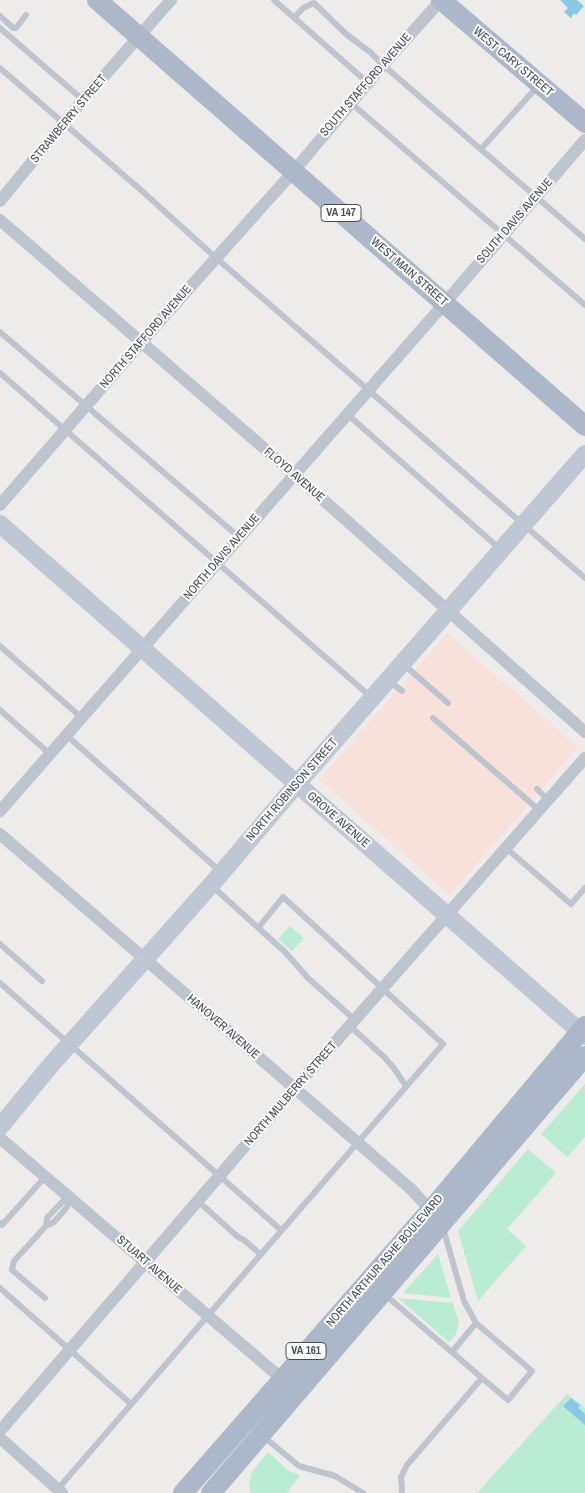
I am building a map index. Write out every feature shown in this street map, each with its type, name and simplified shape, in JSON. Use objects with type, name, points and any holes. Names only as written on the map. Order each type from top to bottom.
[{"type":"main road","name":"WEST MAIN STREET","points":[[97,0],[585,426]]},
{"type":"main road","name":"WEST CARY STREET","points":[[441,0],[585,123]]},
{"type":"main road","name":"NORTH ARTHUR ASHE BOULEVARD","points":[[211,1493],[383,1292],[436,1216],[583,1031]]},
{"type":"main road","name":"NORTH ARTHUR ASHE BOULEVARD","points":[[183,1493],[282,1379],[585,1056]]},
{"type":"street","name":"STRAWBERRY STREET","points":[[0,201],[83,100],[172,0]]},
{"type":"street","name":"SOUTH STAFFORD AVENUE","points":[[293,172],[350,103],[441,0]]},
{"type":"street","name":"SOUTH DAVIS AVENUE","points":[[444,304],[585,140]]},
{"type":"street","name":"NORTH STAFFORD AVENUE","points":[[0,505],[140,343],[293,172]]},
{"type":"street","name":"FLOYD AVENUE","points":[[0,220],[140,343],[294,474],[585,732]]},
{"type":"street","name":"NORTH DAVIS AVENUE","points":[[0,811],[444,304]]},
{"type":"street","name":"NORTH ROBINSON STREET","points":[[0,1127],[69,1044],[217,879],[296,784],[585,454]]},
{"type":"street","name":"GROVE AVENUE","points":[[0,524],[296,784],[583,1031]]},
{"type":"street","name":"NORTH MULBERRY STREET","points":[[0,1431],[199,1202],[294,1089],[585,758]]},
{"type":"street","name":"HANOVER AVENUE","points":[[0,834],[412,1190],[436,1216]]},
{"type":"street","name":"STUART AVENUE","points":[[0,1138],[207,1316],[298,1391]]},
{"type":"street","points":[[0,1438],[58,1492]]},
{"type":"lane","points":[[274,0],[368,83]]},
{"type":"lane","points":[[294,18],[303,8],[314,3],[346,34],[370,52],[480,150],[585,239]]},
{"type":"lane","points":[[0,16],[16,28],[26,15]]},
{"type":"lane","points":[[0,28],[83,100]]},
{"type":"lane","points":[[0,68],[142,191],[215,258],[585,578]]},
{"type":"lane","points":[[480,150],[539,85]]},
{"type":"lane","points":[[350,103],[585,305]]},
{"type":"lane","points":[[0,332],[239,537]]},
{"type":"lane","points":[[0,373],[372,698]]},
{"type":"lane","points":[[347,414],[501,550]]},
{"type":"lane","points":[[0,646],[82,718]]},
{"type":"lane","points":[[402,663],[448,704]]},
{"type":"lane","points":[[388,680],[402,691]]},
{"type":"lane","points":[[0,710],[50,754]]},
{"type":"lane","points":[[433,718],[539,810]]},
{"type":"lane","points":[[66,735],[217,879],[259,927],[389,1062],[406,1086]]},
{"type":"lane","points":[[537,788],[548,800]]},
{"type":"lane","points":[[506,848],[571,904],[585,888]]},
{"type":"lane","points":[[58,1492],[131,1404],[443,1044],[283,897],[259,927]]},
{"type":"lane","points":[[0,944],[42,981]]},
{"type":"lane","points":[[0,983],[281,1230]]},
{"type":"lane","points":[[0,1223],[2,1225],[45,1177]]},
{"type":"lane","points":[[45,1298],[12,1270],[14,1261],[46,1226],[47,1218],[62,1202],[70,1197]]},
{"type":"lane","points":[[199,1202],[260,1254]]},
{"type":"lane","points":[[383,1292],[508,1400],[532,1371],[476,1323],[464,1301],[446,1240],[436,1216]]},
{"type":"lane","points":[[0,1288],[131,1404]]},
{"type":"lane","points":[[452,1352],[476,1323]]},
{"type":"lane","points":[[402,1493],[401,1477],[407,1465],[482,1378]]},
{"type":"lane","points":[[261,1434],[299,1466],[335,1476],[363,1493]]},
{"type":"shaded area","points":[[447,633],[578,747],[450,895],[319,779]]},
{"type":"green space","points":[[290,926],[304,938],[292,951],[278,939]]},
{"type":"green space","points":[[585,1084],[585,1137],[567,1157],[541,1134]]},
{"type":"green space","points":[[528,1149],[556,1173],[507,1229],[526,1246],[478,1301],[458,1231]]},
{"type":"green space","points":[[438,1254],[451,1298],[403,1293]]},
{"type":"green space","points":[[398,1298],[453,1303],[459,1323],[456,1334],[449,1342]]},
{"type":"green space","points":[[567,1394],[585,1408],[585,1493],[477,1493]]},
{"type":"green space","points":[[268,1452],[289,1471],[300,1475],[287,1493],[251,1493],[250,1491],[251,1473]]},
{"type":"water","points":[[560,0],[577,0],[584,6],[576,15],[574,13],[571,18],[564,12],[568,8]]},
{"type":"water","points":[[571,1398],[580,1405],[578,1408],[585,1414],[585,1425],[563,1406]]}]
